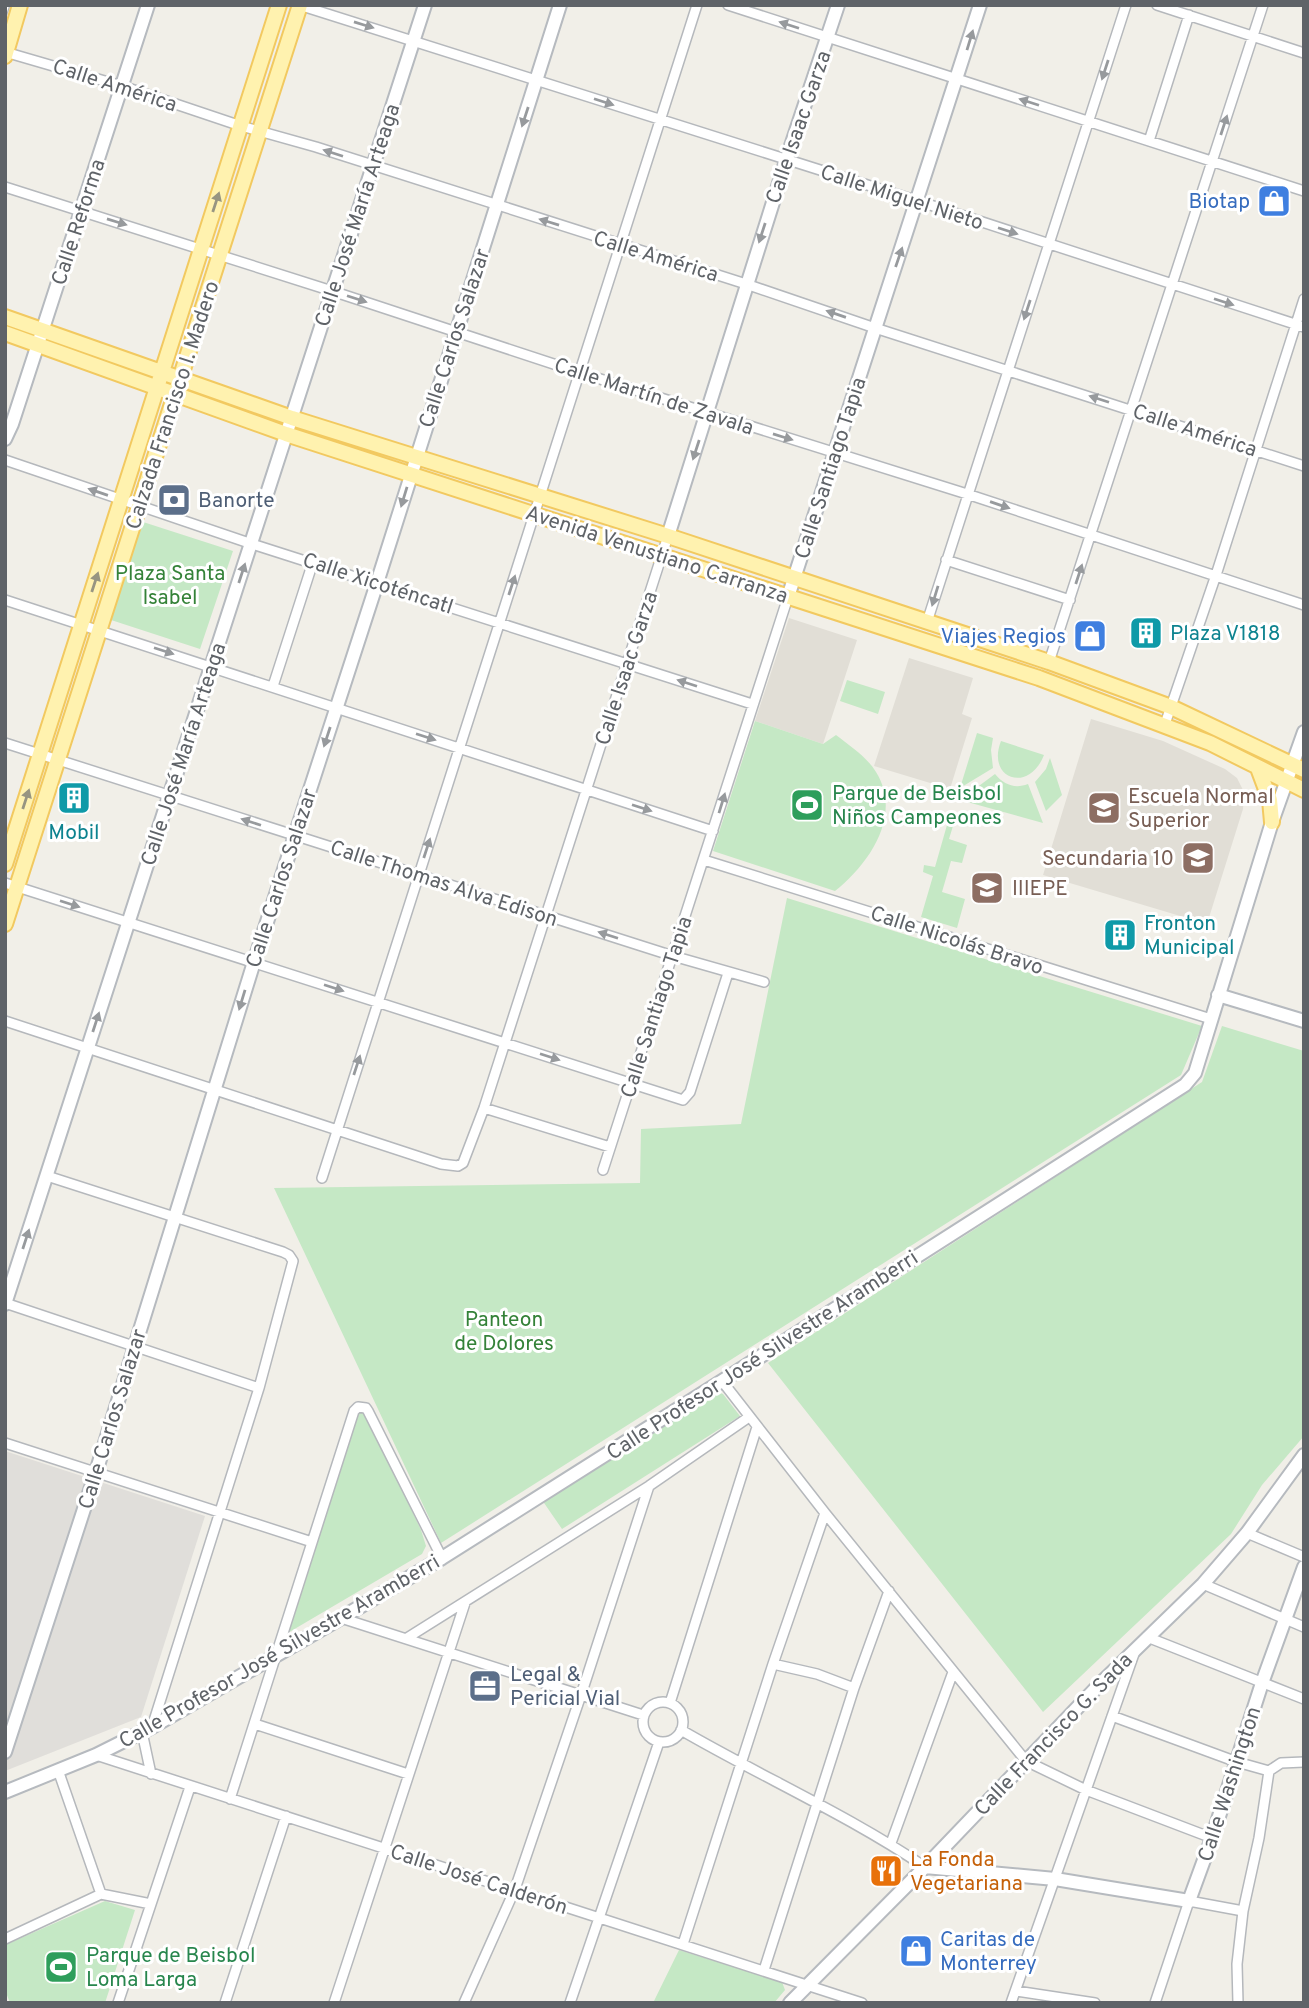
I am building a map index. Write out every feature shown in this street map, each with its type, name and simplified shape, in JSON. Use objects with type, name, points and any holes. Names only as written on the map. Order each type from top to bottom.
[{"type":"main road","points":[[6,53],[20,5]]},
{"type":"main road","name":"Calzada Francisco I. Madero","points":[[5,864],[279,5]]},
{"type":"main road","name":"Calzada Francisco I. Madero","points":[[5,924],[11,885],[58,760],[299,5]]},
{"type":"main road","name":"Avenida Venustiano Carranza","points":[[5,317],[40,337],[157,387],[286,433],[972,655],[1165,724],[1210,743],[1304,790]]},
{"type":"main road","name":"Avenida Venustiano Carranza","points":[[5,333],[40,337],[162,372],[416,459],[667,536],[1049,662],[1171,707],[1298,768]]},
{"type":"main road","points":[[1258,768],[1270,800],[1272,822]]},
{"type":"street","name":"Calle Reforma","points":[[5,439],[148,5]]},
{"type":"street","name":"Calle Miguel Nieto","points":[[299,5],[918,201],[1300,326]]},
{"type":"street","name":"Calle José María Arteaga","points":[[5,1303],[425,5]]},
{"type":"street","name":"Calle Carlos Salazar","points":[[5,1752],[560,5]]},
{"type":"street","points":[[321,1178],[697,5]]},
{"type":"street","points":[[728,5],[1304,191]]},
{"type":"street","name":"Calle Isaac Garza","points":[[336,1129],[441,1164],[458,1166],[467,1158],[708,414],[746,284],[838,5]]},
{"type":"street","name":"Calle Santiago Tapia","points":[[603,1170],[980,5]]},
{"type":"street","points":[[927,622],[1126,5]]},
{"type":"street","points":[[1157,5],[1304,53]]},
{"type":"street","points":[[1049,662],[1263,5]]},
{"type":"street","points":[[1149,141],[1189,15]]},
{"type":"street","name":"Calle América","points":[[6,53],[122,86],[241,126],[746,284],[1304,466]]},
{"type":"street","name":"Calle Martín de Zavala","points":[[5,187],[202,248],[708,414],[967,494],[1304,605]]},
{"type":"street","points":[[1165,724],[1255,450],[1300,326],[1304,299]]},
{"type":"street","name":"Calle Xicoténcatl","points":[[5,460],[252,544],[752,704]]},
{"type":"street","points":[[946,560],[1070,600]]},
{"type":"street","points":[[273,686],[313,562]]},
{"type":"street","points":[[5,600],[713,831]]},
{"type":"street","name":"Calle Profesor José Silvestre Aramberri","points":[[5,1792],[96,1755],[147,1730],[442,1558],[1185,1085],[1195,1073],[1272,822],[1286,783],[1298,768],[1304,732]]},
{"type":"street","name":"Calle Thomas Alva Edison","points":[[5,743],[673,956],[764,982]]},
{"type":"street","name":"Calle Nicolás Bravo","points":[[704,860],[1211,1019]]},
{"type":"street","points":[[11,885],[683,1100],[690,1092],[728,973]]},
{"type":"street","points":[[1218,995],[1304,1021]]},
{"type":"street","points":[[5,1021],[336,1129]]},
{"type":"street","points":[[484,1108],[610,1147]]},
{"type":"street","points":[[47,1176],[289,1255],[293,1261],[259,1388],[147,1730],[151,1774]]},
{"type":"street","points":[[5,1303],[259,1388]]},
{"type":"street","points":[[722,1381],[1026,1761],[1086,1790],[1212,1838]]},
{"type":"street","points":[[230,1799],[354,1410],[362,1406],[368,1411],[442,1558]]},
{"type":"street","points":[[407,1638],[649,1486],[749,1417]]},
{"type":"street","points":[[670,1703],[757,1427]]},
{"type":"street","points":[[5,1443],[312,1542]]},
{"type":"street","name":"Calle Francisco G. Sada","points":[[790,2003],[1147,1637],[1203,1584],[1247,1533],[1304,1455]]},
{"type":"street","points":[[464,2003],[515,1889],[649,1486]]},
{"type":"street","points":[[682,1944],[825,1513]]},
{"type":"street","points":[[1247,1533],[1304,1558]]},
{"type":"street","name":"Calle Washington","points":[[1155,2003],[1262,1683],[1304,1567]]},
{"type":"street","points":[[1203,1584],[1304,1627]]},
{"type":"street","points":[[764,1970],[854,1688],[889,1591]]},
{"type":"street","points":[[334,2003],[465,1603]]},
{"type":"street","points":[[341,1618],[643,1715]]},
{"type":"street","points":[[1147,1637],[1304,1699]]},
{"type":"street","points":[[1011,2003],[1136,1650]]},
{"type":"street","points":[[773,1664],[854,1688]]},
{"type":"street","points":[[891,1843],[953,1672]]},
{"type":"street","points":[[670,1703],[681,1712],[681,1730],[675,1738],[659,1742],[647,1733],[642,1721],[643,1715],[651,1704],[670,1703]]},
{"type":"street","points":[[1112,1716],[1269,1771]]},
{"type":"street","points":[[254,1724],[408,1774]]},
{"type":"street","points":[[681,1730],[740,1765],[891,1843],[925,1867],[1055,1879],[1243,1911]]},
{"type":"street","points":[[570,2003],[659,1742]]},
{"type":"street","name":"Calle José Calderón","points":[[96,1755],[862,2003]]},
{"type":"street","points":[[1238,2003],[1237,1964],[1243,1911],[1259,1838],[1269,1771],[1281,1763],[1304,1762]]},
{"type":"street","points":[[58,1770],[101,1894]]},
{"type":"street","points":[[118,2003],[190,1787]]},
{"type":"street","points":[[225,2003],[286,1816]]},
{"type":"street","points":[[947,1843],[944,1856],[950,1869]]},
{"type":"street","points":[[5,1939],[101,1894],[151,1904]]},
{"type":"street","points":[[1016,1991],[1095,2003]]},
{"type":"shaded area","points":[[789,618],[857,640],[823,744],[755,721]]},
{"type":"shaded area","points":[[909,658],[973,678],[962,714],[972,718],[950,789],[874,766]]},
{"type":"shaded area","points":[[1091,719],[1163,741],[1225,769],[1237,778],[1244,792],[1243,809],[1207,924],[1043,875]]},
{"type":"shaded area","points":[[5,1451],[205,1516],[141,1717],[5,1771]]},
{"type":"green space","name":"Plaza Santa Isabel","points":[[140,521],[233,551],[200,649],[108,619]]},
{"type":"green space","points":[[847,680],[885,692],[878,714],[840,701]]},
{"type":"green space","name":"Parque de Beisbol Niños Campeones","points":[[755,721],[823,744],[836,735],[863,757],[876,772],[886,805],[884,821],[870,853],[860,867],[835,891],[713,851]]},
{"type":"green space","points":[[977,733],[993,738],[993,768],[960,788]]},
{"type":"green space","points":[[1001,741],[1044,755],[1029,775],[1011,777],[999,765]]},
{"type":"green space","points":[[1050,758],[1062,795],[1046,811],[1035,782],[1046,769]]},
{"type":"green space","points":[[995,774],[1010,785],[1028,784],[1043,823],[960,800]]},
{"type":"green space","points":[[947,825],[953,826],[949,839],[967,845],[962,863],[951,861],[942,892],[965,899],[957,928],[921,917],[933,876],[923,872],[924,865],[935,867]]},
{"type":"green space","name":"Panteon de Dolores","points":[[787,898],[1202,1026],[1181,1075],[441,1543],[274,1188],[640,1183],[641,1129],[741,1124]]},
{"type":"green space","points":[[1222,1026],[1304,1051],[1304,1436],[1262,1485],[1231,1534],[1043,1712],[768,1363],[1202,1082]]},
{"type":"green space","points":[[715,1391],[723,1394],[740,1416],[562,1529],[542,1500]]},
{"type":"green space","points":[[365,1410],[426,1546],[422,1554],[286,1634],[354,1411]]},
{"type":"green space","name":"Parque de Beisbol Loma Larga","points":[[105,1901],[135,1910],[105,2003],[10,2003],[5,1990],[5,1945]]},
{"type":"green space","points":[[679,1950],[782,1982],[785,1990],[774,2003],[653,2003]]},
{"type":"railway","points":[[5,14],[8,5]]},
{"type":"place","name":"Biotap","points":[[1274,201]]},
{"type":"place","name":"Banorte","points":[[174,500]]},
{"type":"place","name":"Plaza V1818","points":[[1146,633]]},
{"type":"place","name":"Viajes Regios","points":[[1090,636]]},
{"type":"place","name":"Mobil","points":[[74,798]]},
{"type":"place","name":"Parque de Beisbol Niños Campeones","points":[[807,805]]},
{"type":"place","name":"Escuela Normal Superior","points":[[1104,808]]},
{"type":"place","name":"Secundaria 10","points":[[1198,858]]},
{"type":"place","name":"IIIEPE","points":[[987,888]]},
{"type":"place","name":"Fronton Municipal","points":[[1120,935]]},
{"type":"place","name":"Legal & Pericial Vial","points":[[485,1686]]},
{"type":"place","name":"La Fonda Vegetariana","points":[[886,1871]]},
{"type":"place","name":"Caritas de Monterrey","points":[[916,1951]]},
{"type":"place","name":"Parque de Beisbol Loma Larga","points":[[61,1967]]}]
